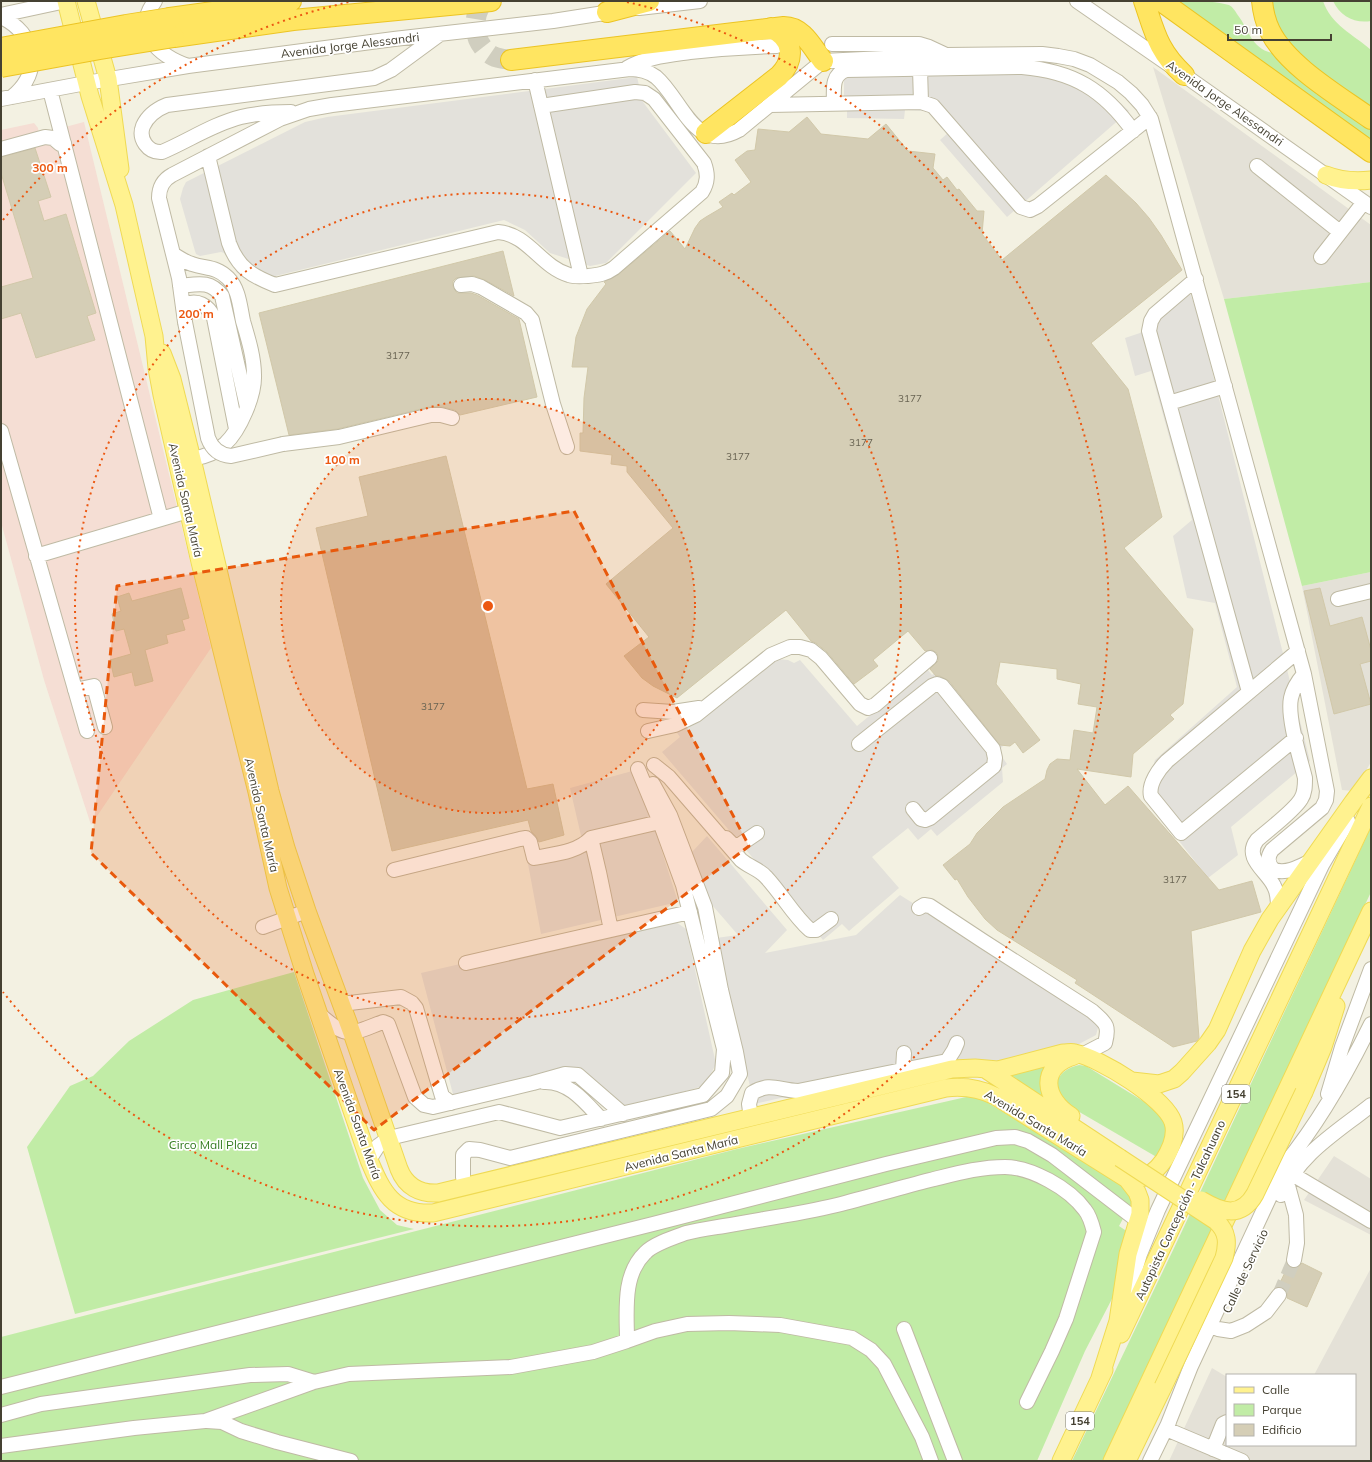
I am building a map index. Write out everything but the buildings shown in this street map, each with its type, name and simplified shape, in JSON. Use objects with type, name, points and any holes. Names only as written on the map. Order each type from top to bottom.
[{"type":"highway","points":[[1,67],[100,48],[172,28],[291,1]]},
{"type":"highway","points":[[1,48],[126,25],[172,28],[293,20],[491,1]]},
{"type":"highway","points":[[607,12],[648,1]]},
{"type":"highway","points":[[1144,1],[1160,45],[1167,58],[1184,74]]},
{"type":"highway","points":[[1161,1],[1371,152]]},
{"type":"highway","points":[[1262,1],[1269,30],[1289,58],[1304,71],[1371,119]]},
{"type":"highway","points":[[774,37],[788,27],[798,30],[823,61]]},
{"type":"highway","points":[[512,60],[774,37],[780,33],[788,43],[790,55],[787,66],[779,76],[706,133]]},
{"type":"main road","name":"Avenida Santa María","points":[[66,1],[86,83],[124,205],[154,336],[157,368],[162,395],[188,511],[255,785],[278,888],[369,1160],[380,1185],[393,1201],[408,1210],[424,1214],[433,1213],[946,1088],[958,1087],[978,1089],[995,1096],[1127,1179]]},
{"type":"main road","name":"Avenida Santa María","points":[[86,1],[108,79],[117,135],[124,205]]},
{"type":"main road","points":[[1326,175],[1353,182],[1371,180]]},
{"type":"main road","name":"Avenida Santa María","points":[[154,336],[172,379],[270,791],[286,848],[307,911],[402,1176],[410,1186],[423,1193],[438,1193],[952,1069],[968,1068],[998,1070],[1072,1052],[1104,1065],[1132,1081]]},
{"type":"main road","points":[[1132,1081],[1159,1084],[1174,1079],[1208,1043],[1217,1030],[1252,951],[1270,919],[1371,778]]},
{"type":"main road","name":"Autopista Concepción - Talcahuano","points":[[1061,1461],[1371,806]]},
{"type":"main road","points":[[1112,1461],[1371,911]]},
{"type":"main road","points":[[985,1069],[1122,1155],[1213,1207],[1225,1211],[1238,1210],[1252,1199],[1315,1069],[1339,995],[1344,968]]},
{"type":"main road","points":[[1082,1055],[1068,1058],[1058,1064],[1050,1076],[1048,1087],[1057,1105],[1122,1155],[1216,1221],[1224,1230],[1228,1243],[1224,1258],[1127,1461]]},
{"type":"main road","points":[[1127,1179],[1138,1179],[1156,1170],[1168,1153],[1174,1130],[1173,1123],[1166,1110],[1132,1081]]},
{"type":"main road","points":[[1099,1381],[1118,1321],[1129,1249],[1141,1207],[1137,1192],[1127,1179]]},
{"type":"street","points":[[1,16],[66,1]]},
{"type":"street","points":[[155,1],[150,9],[146,22],[146,29],[150,40],[170,58],[188,66]]},
{"type":"street","name":"Avenida Jorge Alessandri","points":[[6,98],[188,66],[553,21],[607,12],[700,1]]},
{"type":"street","name":"Avenida Jorge Alessandri","points":[[1077,1],[1184,74],[1367,205]]},
{"type":"street","points":[[1,16],[17,26],[23,32],[29,44],[32,57],[29,76],[25,84],[19,91],[6,98]]},
{"type":"street","points":[[299,112],[268,112],[240,117],[217,126],[162,152],[153,152],[149,150],[142,136],[143,127],[149,117],[160,108],[167,105],[374,78],[391,70],[440,34]]},
{"type":"street","points":[[623,70],[641,61],[675,54],[712,50],[774,37]]},
{"type":"street","points":[[832,44],[919,44],[933,48],[946,55]]},
{"type":"street","points":[[452,418],[442,415],[431,416],[339,437],[283,444],[231,456],[224,455],[214,448],[208,438],[185,322],[184,304],[180,282],[159,198],[160,187],[166,178],[280,119],[299,112],[332,105],[535,80],[623,70],[637,69],[644,71],[655,77],[664,86],[692,123],[706,133],[719,136],[733,133],[745,126],[823,61],[946,55],[1042,54],[1074,59],[1095,68],[1118,82],[1131,93],[1150,117],[1298,651],[1304,674],[1327,795],[1322,808],[1272,850],[1268,858],[1270,867],[1274,870],[1283,872],[1311,861]]},
{"type":"street","points":[[834,104],[835,79],[846,70],[1022,67],[1068,76],[1096,91],[1120,113],[1133,131]]},
{"type":"street","points":[[920,69],[921,102]]},
{"type":"street","points":[[535,80],[581,276]]},
{"type":"street","points":[[50,90],[161,519]]},
{"type":"street","points":[[208,156],[229,244],[234,255],[241,266],[247,271],[264,281],[275,285],[498,232],[512,234],[519,238],[568,275],[599,275],[610,272],[702,192],[707,179],[704,163],[654,99],[645,93],[636,92],[541,106]]},
{"type":"street","points":[[770,105],[921,102],[934,106],[1022,207],[1030,210],[1038,206],[1150,117]]},
{"type":"street","points":[[1,149],[44,137],[53,138],[60,144],[64,143]]},
{"type":"street","points":[[1256,166],[1340,232]]},
{"type":"street","points":[[1321,257],[1340,232],[1367,205]]},
{"type":"street","points":[[173,254],[191,264],[212,268],[224,274],[233,284],[238,297],[254,367],[254,387],[247,408],[230,439],[218,450],[202,457],[192,459]]},
{"type":"street","points":[[180,282],[212,268]]},
{"type":"street","points":[[1196,279],[1155,314],[1149,331],[1250,692]]},
{"type":"street","points":[[180,282],[204,284],[215,288],[222,296],[247,408]]},
{"type":"street","points":[[461,285],[472,284],[481,287],[526,313],[532,320],[553,404],[567,447]]},
{"type":"street","points":[[184,304],[197,303],[208,308],[212,313],[236,429]]},
{"type":"street","points":[[1169,403],[1225,386]]},
{"type":"street","points":[[1,432],[87,731]]},
{"type":"street","points":[[36,556],[188,511]]},
{"type":"street","points":[[1338,599],[1371,591]]},
{"type":"street","points":[[648,731],[675,725],[696,715],[770,655],[790,647],[800,647],[811,650],[821,658],[860,704],[868,708],[875,705],[930,658]]},
{"type":"street","points":[[1296,738],[1181,834],[1151,796],[1150,789],[1157,772],[1167,761],[1298,651]]},
{"type":"street","points":[[1278,908],[1277,895],[1273,884],[1255,860],[1253,851],[1257,840],[1296,806],[1303,794],[1305,778],[1290,714],[1290,699],[1298,681],[1304,674]]},
{"type":"street","points":[[859,744],[932,686],[937,684],[942,686],[978,729],[993,749],[995,758],[994,766],[930,818],[925,820],[921,819],[913,809]]},
{"type":"street","points":[[75,690],[94,686],[105,727]]},
{"type":"street","points":[[642,710],[673,712],[698,708],[711,703]]},
{"type":"street","points":[[651,766],[669,777],[741,860],[765,876],[810,930],[816,930],[832,919]]},
{"type":"street","points":[[369,1160],[378,1146],[389,1138],[499,1112],[560,1128],[703,1095],[722,1073],[724,1049],[690,912],[651,766]]},
{"type":"street","points":[[651,766],[666,766],[669,772],[732,844],[738,846],[757,833]]},
{"type":"street","points":[[1118,1321],[1140,1254],[1158,1210],[1322,865],[1371,788]]},
{"type":"street","points":[[465,1187],[463,1177],[463,1155],[469,1149],[480,1150],[510,1158],[711,1109],[727,1096],[740,1074],[733,1037],[721,990],[705,907],[665,819],[668,801],[672,796],[681,791]]},
{"type":"street","points":[[394,870],[520,838],[526,838],[530,842],[534,858],[578,848],[584,845],[591,838],[665,819]]},
{"type":"street","points":[[591,838],[611,930]]},
{"type":"street","points":[[919,908],[924,905],[930,906],[1092,1011],[1105,1023],[1108,1030],[1107,1036],[1105,1043],[1082,1055]]},
{"type":"street","points":[[263,927],[307,911]]},
{"type":"street","points":[[466,963],[690,912]]},
{"type":"street","points":[[1320,1115],[1330,1089],[1342,1047],[1371,969]]},
{"type":"street","points":[[341,1004],[400,997],[412,1003],[416,1008],[442,1096],[451,1103]]},
{"type":"street","points":[[319,1014],[338,1030],[352,1033],[383,1022],[388,1024],[416,1097],[424,1105],[432,1107],[451,1103],[565,1074],[578,1075],[623,1114]]},
{"type":"street","points":[[1242,1461],[1166,1429],[1191,1366],[1285,1164],[1304,1140],[1341,1082],[1371,1024]]},
{"type":"street","points":[[751,1118],[749,1104],[752,1093],[760,1088],[773,1086],[786,1090],[798,1091],[947,1061],[958,1043]]},
{"type":"street","points":[[903,1070],[904,1053]]},
{"type":"street","points":[[534,1083],[546,1082],[561,1084],[575,1092],[601,1119]]},
{"type":"street","name":"Calle de Servicio","points":[[1150,1461],[1218,1329],[1289,1178],[1299,1164],[1316,1147],[1371,1105]]},
{"type":"street","points":[[1,1388],[886,1164],[996,1138],[1014,1137],[1028,1141],[1052,1155],[1138,1221]]},
{"type":"street","points":[[627,1341],[627,1296],[632,1273],[637,1262],[646,1251],[658,1245],[686,1233],[836,1205],[967,1171],[1005,1167],[1024,1170],[1058,1186],[1085,1209],[1092,1221],[1094,1232],[1066,1319],[1052,1352],[1027,1402]]},
{"type":"street","points":[[1289,1178],[1371,1221]]},
{"type":"street","points":[[1289,1178],[1296,1216],[1297,1243],[1294,1260]]},
{"type":"street","points":[[1218,1329],[1230,1331],[1246,1325],[1266,1312],[1279,1295]]},
{"type":"street","points":[[1,1446],[205,1420],[314,1382],[349,1374],[472,1370],[511,1367],[593,1352],[655,1331],[687,1324],[729,1323],[780,1325],[852,1338],[871,1350],[884,1364],[922,1437],[931,1461]]},
{"type":"street","points":[[904,1329],[955,1461]]},
{"type":"street","points":[[1,1415],[41,1404],[250,1375],[288,1374],[314,1382]]},
{"type":"street","points":[[205,1420],[222,1422],[241,1431],[277,1442],[351,1461]]},
{"type":"street","points":[[1213,1449],[1223,1424],[1226,1422]]},
{"type":"highlighted area","points":[[574,511],[749,846],[374,1130],[91,853],[117,586]]},
{"type":"shaded area","points":[[1025,61],[1089,79],[1104,88],[1129,111],[1007,217],[940,140],[948,133],[928,111],[905,110],[904,119],[847,118],[847,109],[844,109],[844,64]]},
{"type":"shaded area","points":[[1153,67],[1371,225],[1371,282],[1224,299]]},
{"type":"shaded area","points":[[637,77],[643,102],[696,173],[606,263],[590,266],[550,253],[525,230],[504,220],[255,281],[245,278],[237,272],[224,253],[221,252],[200,256],[196,254],[180,199],[186,182],[305,122],[327,117]]},
{"type":"shaded area","points":[[84,122],[211,648],[91,825],[44,680],[1,522],[1,130],[34,123],[38,128],[39,134]]},
{"type":"shaded area","points":[[1190,293],[1198,315],[1310,761],[1231,827],[1238,855],[1208,878],[1144,796],[1155,760],[1237,687],[1215,603],[1187,598],[1173,536],[1192,520],[1151,371],[1135,376],[1125,338],[1140,333]]},
{"type":"shaded area","points":[[1371,572],[1371,762],[1354,791],[1342,790],[1302,586]]},
{"type":"shaded area","points":[[778,659],[788,660],[794,663],[800,660],[857,726],[927,669],[932,675],[940,668],[1003,746],[998,751],[1007,764],[1002,768],[1003,782],[937,836],[931,829],[918,840],[908,828],[872,857],[899,888],[849,931],[842,924],[823,940],[662,752],[680,737],[675,730],[771,662]]},
{"type":"shaded area","points":[[636,770],[678,902],[541,934],[526,853],[582,840],[570,788]]},
{"type":"shaded area","points":[[707,836],[787,930],[765,953],[856,935],[900,895],[1100,1021],[1096,1035],[1079,1044],[1000,1063],[941,1061],[754,1104],[716,938],[738,935],[706,898],[692,852]]},
{"type":"shaded area","points":[[667,916],[686,929],[716,1064],[708,1079],[700,1087],[629,1107],[620,1105],[584,1072],[459,1097],[453,1094],[421,973]]},
{"type":"shaded area","points":[[1334,1156],[1371,1179],[1371,1235],[1304,1200]]},
{"type":"shaded area","points":[[1371,1268],[1371,1461],[1169,1461],[1212,1368],[1226,1376],[1226,1446],[1356,1446],[1356,1374],[1315,1374]]},
{"type":"green space","points":[[1174,1],[1223,3],[1229,5],[1234,9],[1256,44],[1267,52],[1276,54],[1371,127],[1371,142]]},
{"type":"green space","points":[[1270,1],[1323,1],[1331,17],[1371,50],[1371,109],[1307,63],[1278,30]]},
{"type":"green space","points":[[1333,1],[1371,1],[1371,21],[1365,22],[1349,18],[1340,11]]},
{"type":"green space","points":[[1371,282],[1371,572],[1302,586],[1224,299]]},
{"type":"green space","points":[[1371,827],[1371,892],[1103,1461],[1072,1461],[1175,1246]]},
{"type":"green space","name":"Circo Mall Plaza","points":[[294,972],[363,1178],[380,1210],[397,1225],[414,1229],[75,1314],[27,1147],[70,1086],[93,1076],[129,1041],[193,1000]]},
{"type":"green space","points":[[1051,1061],[1042,1084],[1044,1102],[1001,1076]]},
{"type":"green space","points":[[1079,1065],[1086,1066],[1161,1112],[1170,1126],[1160,1159],[1064,1103],[1055,1084],[1065,1071]]},
{"type":"green space","points":[[975,1095],[1137,1193],[1119,1226],[1128,1232],[1115,1293],[1085,1351],[1037,1461],[1,1461],[1,1337],[737,1149]]},
{"type":"tunnel","points":[[484,1],[475,23],[481,45],[493,56],[511,60]]},
{"type":"tunnel","points":[[1279,1295],[1294,1260]]}]
